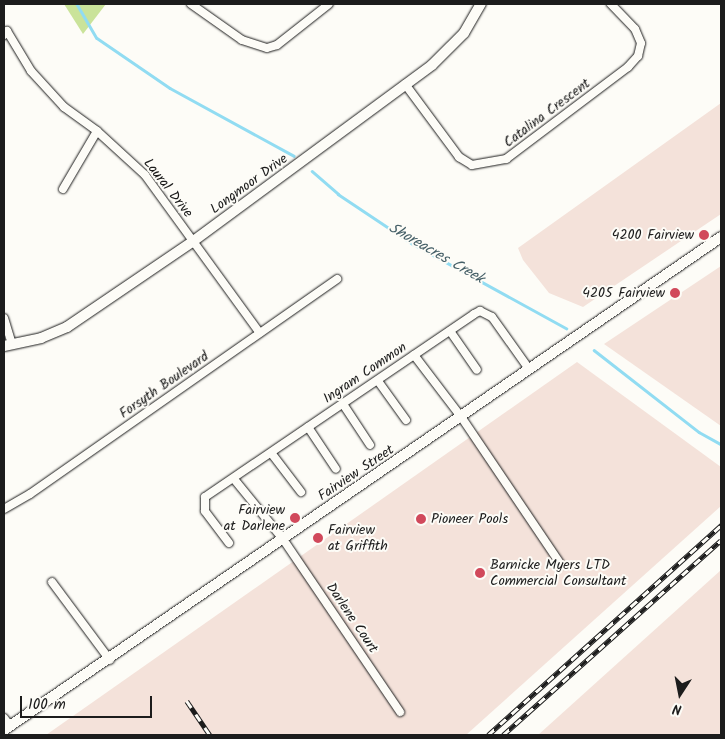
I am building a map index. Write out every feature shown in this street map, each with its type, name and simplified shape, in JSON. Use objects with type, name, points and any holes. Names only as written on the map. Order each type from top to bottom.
[{"type":"main road","name":"Longmoor Drive","points":[[8,345],[41,338],[67,327],[192,242],[432,65],[464,33],[481,4]]},
{"type":"main road","name":"Fairview Street","points":[[6,725],[110,660],[282,539],[462,418],[529,369],[721,237]]},
{"type":"street","points":[[191,4],[242,40],[267,48],[277,45],[330,4]]},
{"type":"street","name":"Catalina Crescent","points":[[405,84],[459,157],[472,165],[506,159],[628,67],[638,56],[641,43],[635,29],[610,4]]},
{"type":"street","name":"Laural Drive","points":[[4,35],[7,31],[31,72],[64,107],[97,131],[145,175],[260,333]]},
{"type":"street","points":[[63,189],[97,131]]},
{"type":"street","name":"Forsyth Boulevard","points":[[4,509],[30,494],[337,279]]},
{"type":"street","name":"Ingram Common","points":[[229,543],[205,511],[205,497],[272,454],[308,427],[480,311],[488,314],[529,369]]},
{"type":"street","points":[[4,318],[8,345]]},
{"type":"street","points":[[450,331],[476,370]]},
{"type":"street","points":[[414,355],[462,418],[562,565]]},
{"type":"street","points":[[378,380],[406,420]]},
{"type":"street","points":[[343,404],[370,445]]},
{"type":"street","points":[[308,427],[336,469]]},
{"type":"street","points":[[272,454],[302,492]]},
{"type":"street","name":"Darlene Court","points":[[234,479],[282,539],[400,712]]},
{"type":"street","points":[[52,582],[110,660]]},
{"type":"shaded area","points":[[721,103],[721,214],[583,307],[549,293],[523,260],[518,248]]},
{"type":"shaded area","points":[[721,266],[721,426],[604,344]]},
{"type":"shaded area","points":[[577,362],[721,467],[721,506],[466,735],[46,735]]},
{"type":"shaded area","points":[[721,570],[721,735],[538,735]]},
{"type":"green space","points":[[64,4],[106,4],[83,34]]},
{"type":"waterway","name":"Shoreacres Creek","points":[[77,4],[97,38],[170,88],[294,156]]},
{"type":"waterway","name":"Shoreacres Creek","points":[[312,171],[338,194],[413,244],[566,328]]},
{"type":"waterway","name":"Shoreacres Creek","points":[[594,350],[699,432],[721,444]]},
{"type":"railway","points":[[488,735],[721,525]]},
{"type":"railway","points":[[503,735],[721,540]]},
{"type":"railway","points":[[187,701],[210,735]]},
{"type":"place","name":"4200 Fairview","points":[[704,235]]},
{"type":"place","name":"4205 Fairview","points":[[675,293]]},
{"type":"place","name":"Fairview at Darlene","points":[[295,518]]},
{"type":"place","name":"Pioneer Pools","points":[[421,519]]},
{"type":"place","name":"Fairview at Griffith","points":[[318,538]]},
{"type":"place","name":"Barnicke Myers LTD Commercial Consultant","points":[[480,573]]}]
